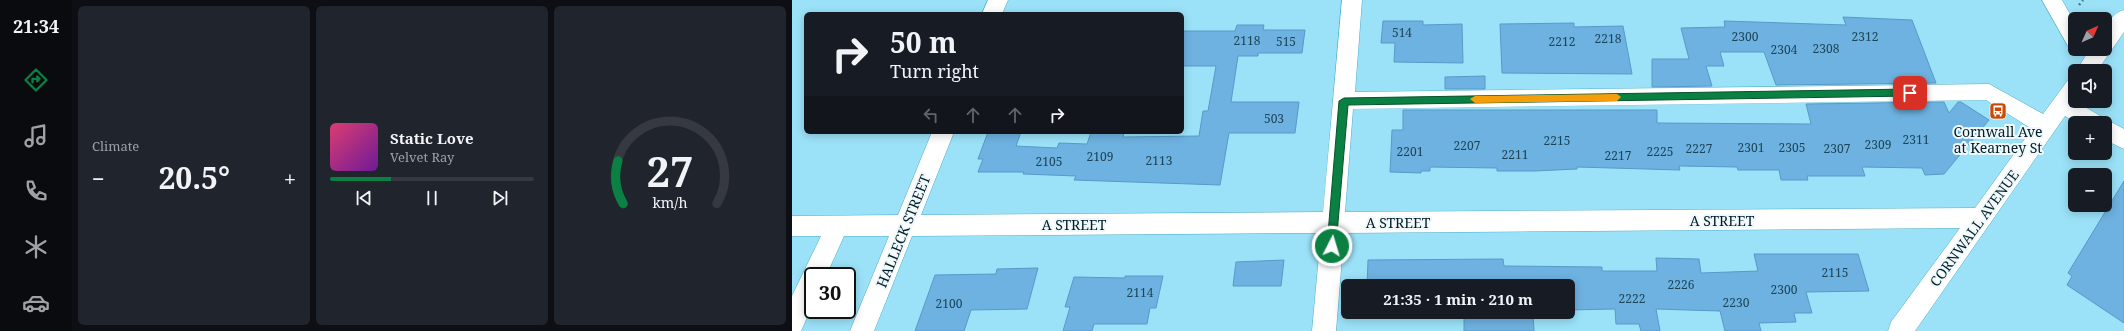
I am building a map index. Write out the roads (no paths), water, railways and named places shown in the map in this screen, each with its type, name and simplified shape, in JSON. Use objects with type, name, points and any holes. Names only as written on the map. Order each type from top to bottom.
[{"type":"street","points":[[993,12],[998,0]]},
{"type":"street","points":[[1324,331],[1352,0]]},
{"type":"street","points":[[2052,0],[2068,29]]},
{"type":"street","points":[[2112,34],[2124,17]]},
{"type":"street","points":[[1344,101],[1989,92],[2046,126]]},
{"type":"street","name":"CORNWALL AVENUE","points":[[1900,331],[2068,96]]},
{"type":"street","points":[[2062,104],[2082,116]]},
{"type":"street","points":[[2112,133],[2124,140]]},
{"type":"street","name":"HALLECK STREET","points":[[862,331],[942,134]]},
{"type":"street","name":"A STREET","points":[[792,226],[1981,218]]},
{"type":"street","points":[[818,267],[837,226]]},
{"type":"street","points":[[792,323],[804,297]]},
{"type":"place","name":"Cornwall Ave at Kearney St","points":[[1998,111]]}]
